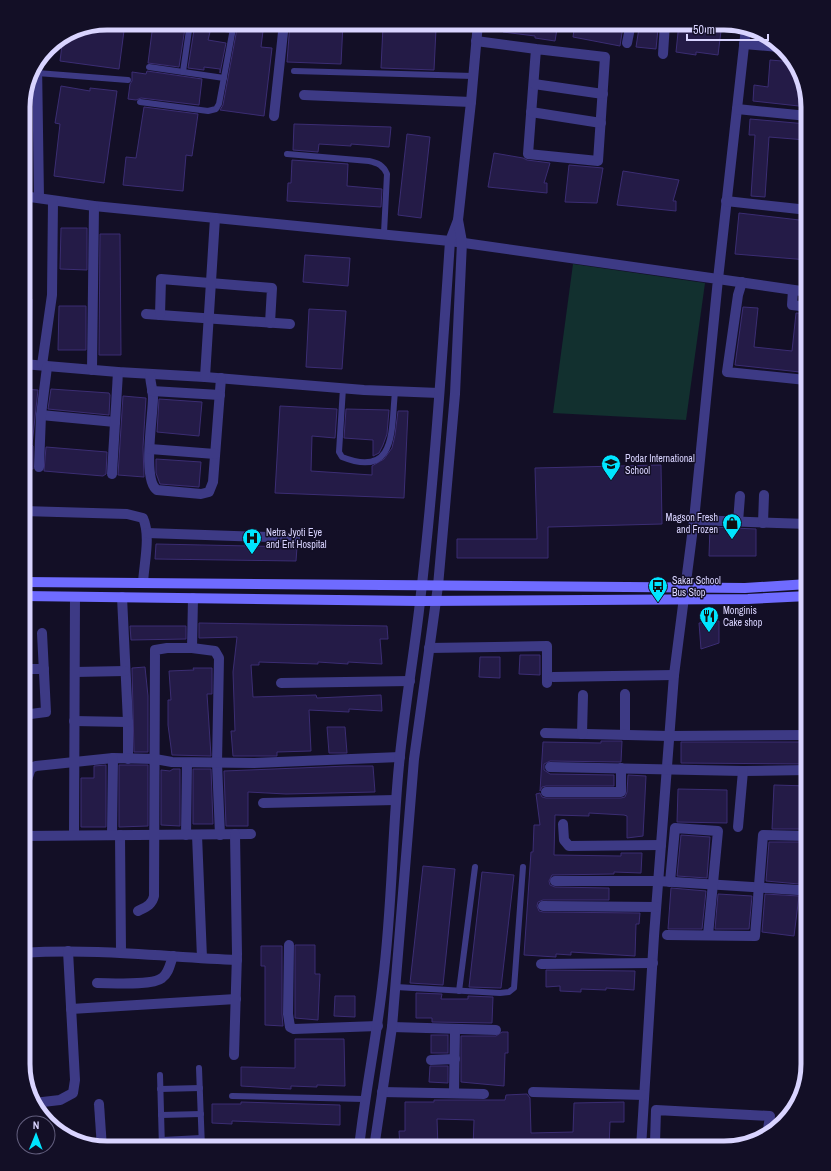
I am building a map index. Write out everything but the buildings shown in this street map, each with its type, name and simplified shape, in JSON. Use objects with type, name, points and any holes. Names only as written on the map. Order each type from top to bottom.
[{"type":"main road","points":[[30,582],[422,586],[685,586],[745,588],[801,584]]},
{"type":"main road","points":[[30,596],[420,601],[685,600],[801,596]]},
{"type":"street","points":[[274,116],[283,30]]},
{"type":"street","points":[[360,1141],[364,1099],[378,1026],[389,929],[395,800],[422,586],[439,393],[450,241],[458,220],[477,30]]},
{"type":"street","points":[[628,43],[630,30]]},
{"type":"street","points":[[663,54],[665,30]]},
{"type":"street","points":[[641,1141],[656,907],[674,675],[685,600],[685,586],[694,520],[726,201],[745,33]]},
{"type":"street","points":[[476,41],[605,57],[598,161],[528,154],[536,49]]},
{"type":"street","points":[[744,44],[771,46]]},
{"type":"street","points":[[37,75],[39,198]]},
{"type":"street","points":[[534,84],[603,94]]},
{"type":"street","points":[[304,95],[471,102]]},
{"type":"street","points":[[737,109],[801,115]]},
{"type":"street","points":[[532,112],[601,123]]},
{"type":"street","points":[[30,197],[94,206],[384,233],[462,242],[801,291]]},
{"type":"street","points":[[39,467],[44,366],[52,295],[53,201]]},
{"type":"street","points":[[726,201],[801,209]]},
{"type":"street","points":[[92,370],[94,206]]},
{"type":"street","points":[[205,376],[214,218]]},
{"type":"street","points":[[375,1141],[392,1027],[410,804],[438,586],[455,394],[462,242],[458,220]]},
{"type":"street","points":[[160,315],[161,279],[272,288],[270,323]]},
{"type":"street","points":[[742,282],[738,294],[728,372],[801,379]]},
{"type":"street","points":[[793,290],[792,306],[801,307]]},
{"type":"street","points":[[146,314],[290,324]]},
{"type":"street","points":[[30,365],[118,372],[205,376],[395,392],[439,393]]},
{"type":"street","points":[[112,474],[118,372]]},
{"type":"street","points":[[150,374],[150,385],[152,391],[150,476],[155,489],[201,494],[209,492],[211,488],[221,378]]},
{"type":"street","points":[[152,391],[220,395]]},
{"type":"street","points":[[41,415],[115,422]]},
{"type":"street","points":[[150,449],[215,454]]},
{"type":"street","points":[[763,522],[764,495]]},
{"type":"street","points":[[738,522],[740,496]]},
{"type":"street","points":[[30,511],[137,515],[143,518],[147,533],[143,583]]},
{"type":"street","points":[[694,520],[801,524]]},
{"type":"street","points":[[147,533],[295,538]]},
{"type":"street","points":[[74,835],[75,597]]},
{"type":"street","points":[[122,597],[128,722],[128,759]]},
{"type":"street","points":[[192,648],[193,598]]},
{"type":"street","points":[[30,713],[46,712],[42,633]]},
{"type":"street","points":[[429,648],[547,646],[550,680],[674,675]]},
{"type":"street","points":[[138,911],[149,906],[153,902],[155,650],[166,648],[192,648],[211,650],[218,654],[217,762],[220,835]]},
{"type":"street","points":[[30,668],[44,669]]},
{"type":"street","points":[[75,672],[125,671]]},
{"type":"street","points":[[281,683],[410,681]]},
{"type":"street","points":[[625,694],[625,735]]},
{"type":"street","points":[[582,734],[583,695]]},
{"type":"street","points":[[74,721],[128,722]]},
{"type":"street","points":[[545,732],[669,736],[801,735]]},
{"type":"street","points":[[30,771],[31,768],[113,758],[155,759],[172,762],[217,762],[400,757]]},
{"type":"street","points":[[113,758],[121,952]]},
{"type":"street","points":[[187,762],[202,958]]},
{"type":"street","points":[[550,767],[743,771],[801,770]]},
{"type":"street","points":[[546,792],[621,792],[621,768]]},
{"type":"street","points":[[738,827],[743,771]]},
{"type":"street","points":[[263,803],[395,800]]},
{"type":"street","points":[[563,824],[564,840],[569,846],[661,846]]},
{"type":"street","points":[[670,882],[675,828],[718,831],[708,935]]},
{"type":"street","points":[[234,1055],[237,960],[235,834]]},
{"type":"street","points":[[30,836],[251,834]]},
{"type":"street","points":[[667,935],[755,936],[763,835],[801,836]]},
{"type":"street","points":[[555,881],[658,881],[798,890]]},
{"type":"street","points":[[543,906],[656,907]]},
{"type":"street","points":[[289,945],[288,1014],[290,1027],[299,1029],[378,1026]]},
{"type":"street","points":[[30,953],[68,951],[121,952],[237,960]]},
{"type":"street","points":[[40,1102],[60,1100],[73,1093],[75,1080],[68,951]]},
{"type":"street","points":[[97,983],[153,982],[165,975],[173,956]]},
{"type":"street","points":[[540,964],[653,963]]},
{"type":"street","points":[[71,1009],[236,999]]},
{"type":"street","points":[[392,1027],[496,1030]]},
{"type":"street","points":[[454,1093],[455,1029]]},
{"type":"street","points":[[431,1060],[455,1059]]},
{"type":"street","points":[[382,1092],[484,1094]]},
{"type":"street","points":[[533,1092],[644,1094]]},
{"type":"street","points":[[99,1104],[102,1141]]},
{"type":"street","points":[[655,1141],[656,1110],[770,1116],[768,1127]]},
{"type":"lane","points":[[183,72],[189,30]]},
{"type":"lane","points":[[140,102],[212,111],[220,104],[233,30]]},
{"type":"lane","points":[[149,67],[224,78]]},
{"type":"lane","points":[[40,68],[128,80]]},
{"type":"lane","points":[[294,71],[473,76]]},
{"type":"lane","points":[[286,154],[369,161],[378,163],[383,167],[387,174],[384,233]]},
{"type":"lane","points":[[343,388],[339,452],[342,458],[350,461],[372,462],[382,458],[390,439],[395,392]]},
{"type":"lane","points":[[459,991],[475,867]]},
{"type":"lane","points":[[396,987],[459,991],[509,992],[514,988],[523,867]]},
{"type":"lane","points":[[199,1068],[201,1141]]},
{"type":"lane","points":[[160,1075],[162,1140],[201,1138]]},
{"type":"lane","points":[[160,1090],[200,1088]]},
{"type":"lane","points":[[232,1096],[364,1099]]},
{"type":"lane","points":[[161,1115],[201,1114]]},
{"type":"green space","points":[[573,264],[705,283],[686,420],[553,413]]},
{"type":"place","name":"Podar International School","points":[[611,481]]},
{"type":"place","name":"Magson Fresh and Frozen","points":[[732,540]]},
{"type":"place","name":"Netra Jyoti Eye and Ent Hospital","points":[[252,555]]},
{"type":"place","name":"Sakar School Bus Stop","points":[[658,603]]},
{"type":"place","name":"Monginis Cake shop","points":[[709,633]]}]
